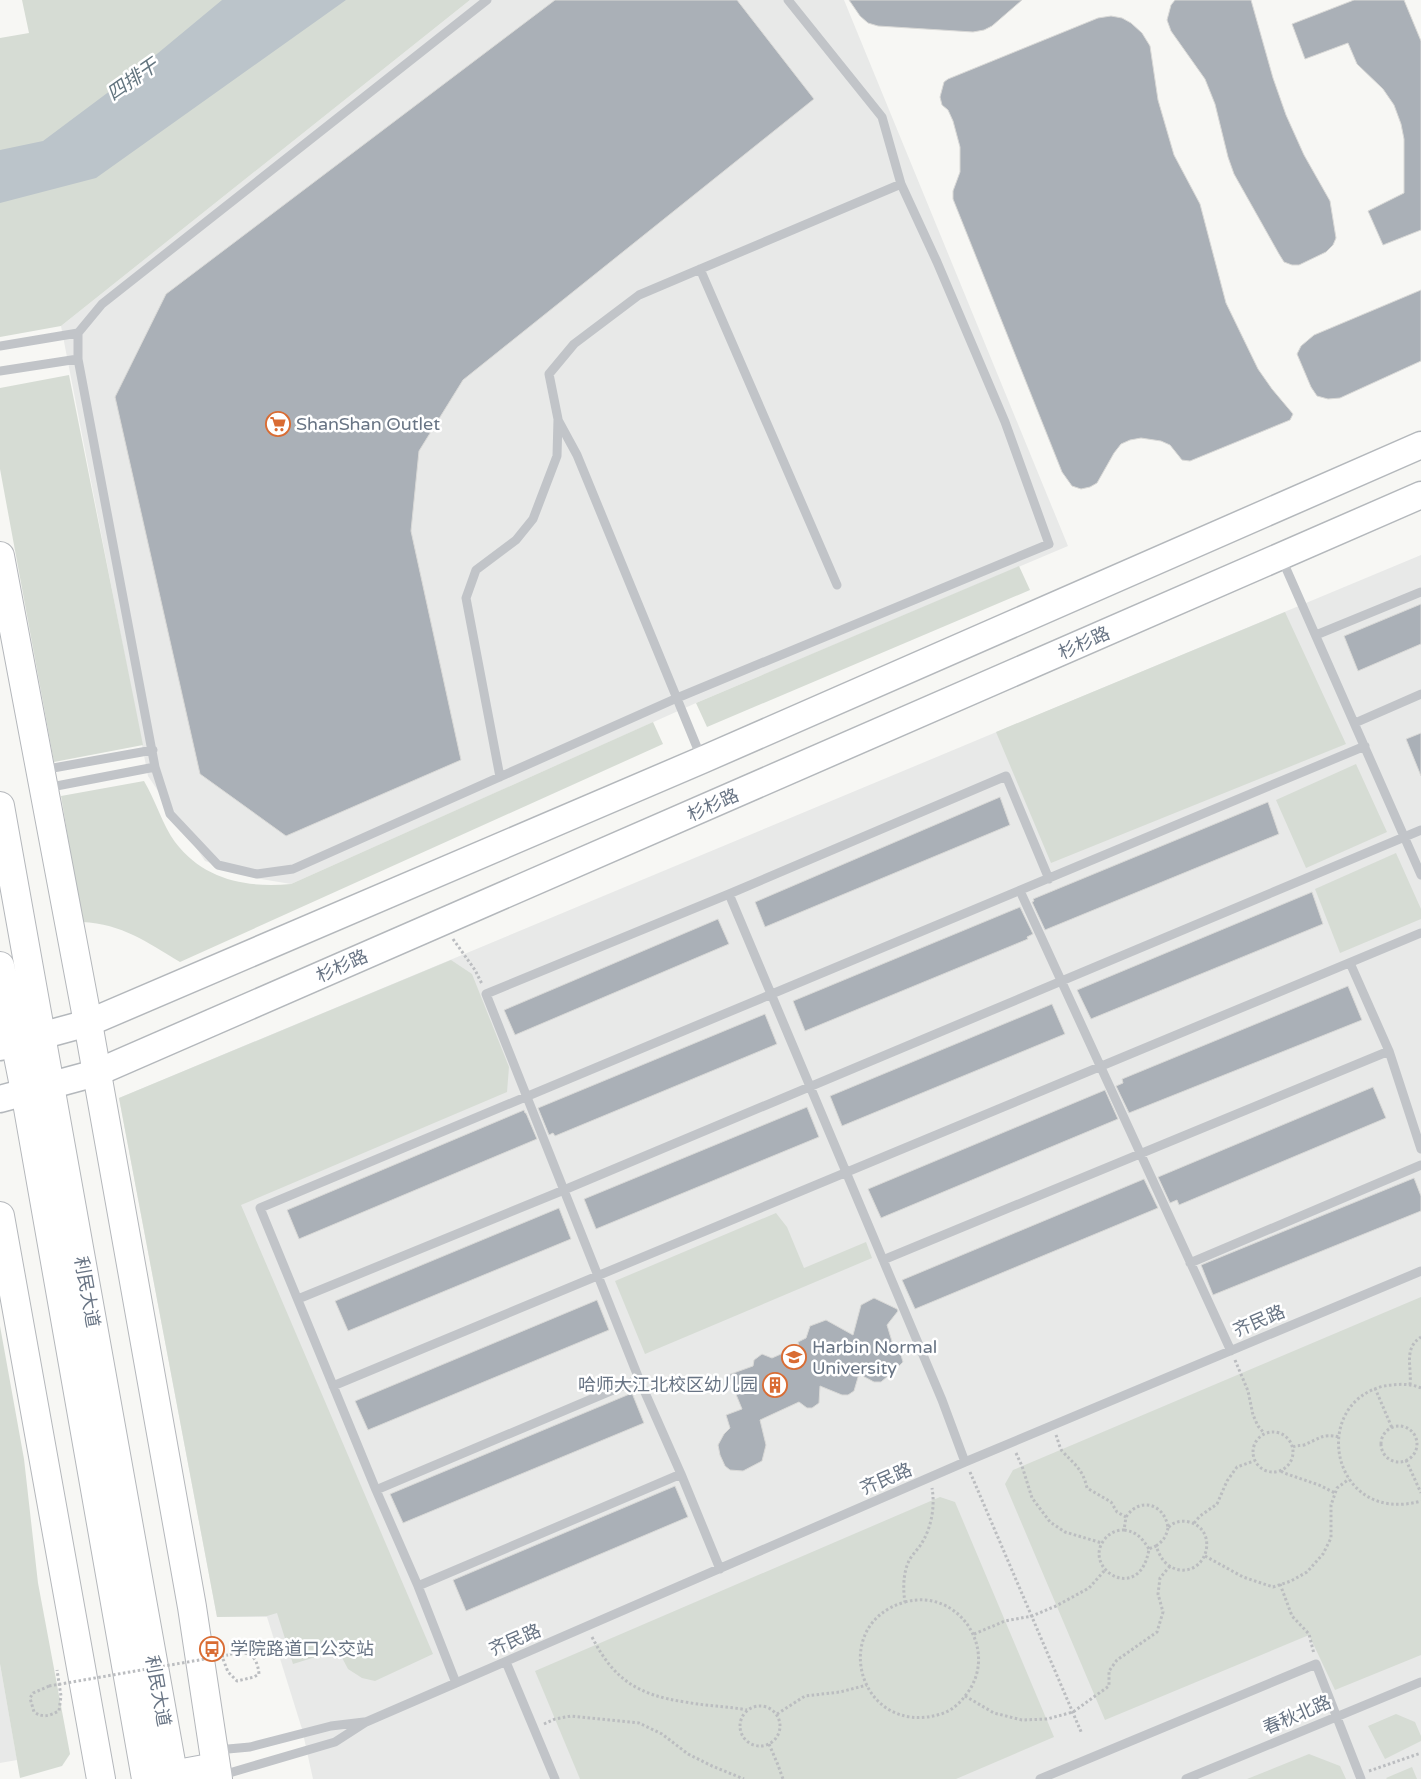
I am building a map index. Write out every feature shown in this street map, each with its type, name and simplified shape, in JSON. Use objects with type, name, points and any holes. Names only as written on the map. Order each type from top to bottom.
[{"type":"highway","points":[[0,556],[88,1022],[190,1597],[216,1768]]},
{"type":"highway","name":"利民大道","points":[[0,806],[41,1035],[25,1092],[144,1779]]},
{"type":"highway","name":"利民大道","points":[[0,966],[8,1045],[25,1092],[174,1776]]},
{"type":"highway","points":[[0,1216],[101,1779]]},
{"type":"main road","points":[[8,1045],[88,1022],[702,760],[1421,445]]},
{"type":"main road","name":"杉杉路","points":[[25,1092],[96,1073],[1421,495]]},
{"type":"main road","points":[[144,1779],[174,1776],[216,1768]]},
{"type":"lane","points":[[488,0],[102,304],[78,333],[78,359],[155,767],[170,814],[218,864],[257,874],[292,869],[678,698],[1049,544],[1005,422],[937,262],[901,184],[882,117],[788,0]]},
{"type":"lane","points":[[500,777],[466,598],[476,570],[516,540],[533,518],[557,456],[558,419],[549,374],[574,344],[639,295],[901,184]]},
{"type":"lane","points":[[700,269],[837,585]]},
{"type":"lane","points":[[0,346],[78,333]]},
{"type":"lane","points":[[0,372],[78,359]]},
{"type":"lane","points":[[558,419],[577,455],[702,760]]},
{"type":"lane","points":[[1281,557],[1366,746],[1421,875]]},
{"type":"lane","points":[[1316,635],[1421,592]]},
{"type":"lane","points":[[1355,723],[1421,694]]},
{"type":"lane","points":[[456,1683],[418,1586],[376,1490],[260,1208],[1366,746]]},
{"type":"lane","points":[[41,779],[153,750]]},
{"type":"lane","points":[[41,779],[155,767]]},
{"type":"lane","points":[[720,1569],[682,1474],[639,1379],[486,994],[1006,776],[1049,879]]},
{"type":"lane","points":[[298,1299],[564,1190],[1421,830]]},
{"type":"lane","points":[[1020,891],[1231,1351]]},
{"type":"lane","points":[[728,894],[942,1400],[965,1462]]},
{"type":"lane","points":[[333,1386],[1421,933]]},
{"type":"lane","points":[[1350,963],[1389,1051],[1421,1149]]},
{"type":"lane","points":[[883,1260],[1389,1051]]},
{"type":"lane","points":[[1190,1263],[1421,1165]]},
{"type":"lane","name":"齐民路","points":[[366,1722],[965,1462],[1421,1271]]},
{"type":"lane","points":[[376,1490],[639,1379]]},
{"type":"lane","points":[[418,1586],[682,1474]]},
{"type":"lane","points":[[506,1662],[556,1779]]},
{"type":"lane","points":[[1040,1779],[1316,1664],[1360,1777]]},
{"type":"lane","name":"春秋北路","points":[[1186,1779],[1421,1682]]},
{"type":"lane","points":[[216,1768],[336,1742],[366,1722]]},
{"type":"lane","points":[[216,1768],[250,1747],[331,1726],[366,1722]]},
{"type":"path","points":[[442,923],[475,970],[486,994]]},
{"type":"path","points":[[1410,1385],[1411,1362],[1409,1354],[1413,1342],[1421,1337]]},
{"type":"path","points":[[1231,1351],[1248,1391],[1253,1415],[1264,1433]]},
{"type":"path","points":[[1421,1388],[1396,1384],[1375,1388],[1359,1399],[1346,1414],[1339,1431],[1338,1451],[1343,1469],[1349,1479],[1368,1498],[1386,1504],[1406,1505],[1421,1501]]},
{"type":"path","points":[[1375,1388],[1392,1428]]},
{"type":"path","points":[[1052,1426],[1061,1449],[1075,1462],[1085,1477],[1087,1488],[1110,1502],[1117,1512],[1126,1517]]},
{"type":"path","points":[[1404,1427],[1414,1435],[1415,1452],[1406,1460],[1401,1462],[1390,1459],[1383,1451],[1381,1446],[1384,1435],[1392,1428],[1404,1427]]},
{"type":"path","points":[[1278,1432],[1290,1440],[1292,1447],[1291,1461],[1281,1471],[1268,1472],[1257,1466],[1254,1461],[1252,1448],[1264,1433],[1278,1432]]},
{"type":"path","points":[[1292,1447],[1296,1445],[1302,1446],[1316,1438],[1327,1435],[1339,1437]]},
{"type":"path","points":[[1011,1443],[1022,1466],[1032,1498],[1050,1522],[1065,1532],[1102,1543]]},
{"type":"path","points":[[1406,1460],[1421,1493]]},
{"type":"path","points":[[1194,1523],[1200,1516],[1218,1504],[1227,1481],[1237,1467],[1254,1461]]},
{"type":"path","points":[[965,1462],[1082,1734]]},
{"type":"path","points":[[1281,1471],[1319,1484],[1335,1493]]},
{"type":"path","points":[[905,1602],[903,1588],[908,1563],[924,1540],[930,1523],[934,1500],[930,1478]]},
{"type":"path","points":[[1205,1556],[1243,1577],[1273,1586],[1307,1572],[1324,1554],[1331,1538],[1331,1505],[1335,1493],[1337,1488],[1349,1479]]},
{"type":"path","points":[[1124,1530],[1126,1517],[1136,1507],[1151,1505],[1158,1508],[1164,1513],[1168,1528],[1162,1542],[1149,1549]]},
{"type":"path","points":[[1156,1546],[1164,1561],[1178,1570],[1194,1567],[1205,1556],[1208,1549],[1205,1534],[1194,1523],[1179,1521],[1168,1528]]},
{"type":"path","points":[[1118,1530],[1140,1535],[1149,1549],[1146,1564],[1142,1571],[1128,1578],[1119,1578],[1111,1575],[1101,1563],[1099,1554],[1102,1543],[1110,1534],[1118,1530]]},
{"type":"path","points":[[965,1696],[994,1713],[1022,1720],[1047,1719],[1073,1712],[1109,1686],[1109,1671],[1118,1660],[1157,1632],[1163,1612],[1158,1594],[1160,1578],[1170,1566]]},
{"type":"path","points":[[974,1634],[1005,1621],[1032,1616],[1056,1606],[1089,1588],[1105,1570]]},
{"type":"path","points":[[1280,1584],[1292,1616],[1309,1634],[1316,1664]]},
{"type":"path","points":[[913,1600],[931,1601],[949,1607],[964,1619],[974,1634],[979,1652],[978,1671],[972,1688],[960,1703],[944,1714],[924,1719],[903,1717],[885,1708],[870,1693],[862,1674],[860,1653],[866,1634],[878,1617],[894,1605],[905,1602],[913,1600]]},
{"type":"path","points":[[587,1626],[599,1651],[613,1671],[631,1684],[656,1696],[685,1702],[728,1706],[746,1710],[759,1705],[766,1706],[777,1714],[780,1721],[779,1734],[775,1740],[763,1746],[750,1744],[741,1734],[740,1722],[746,1710]]},
{"type":"path","points":[[57,1670],[61,1696],[59,1711],[49,1716],[40,1716],[34,1712],[30,1698],[33,1693],[49,1686],[228,1655],[244,1653],[252,1655],[258,1662],[259,1674],[254,1678],[238,1681],[228,1672],[219,1651]]},
{"type":"path","points":[[777,1714],[805,1696],[867,1686]]},
{"type":"path","points":[[534,1729],[555,1719],[570,1716],[639,1723],[662,1734],[688,1754],[744,1779]]},
{"type":"path","points":[[769,1744],[783,1779]]},
{"type":"path","points":[[1360,1777],[1421,1753]]},
{"type":"shaded area","points":[[22,0],[470,0],[61,326],[0,337],[0,38],[29,33]]},
{"type":"shaded area","points":[[470,0],[844,0],[1068,546],[696,703],[291,884],[255,878],[205,861],[148,776],[61,326]]},
{"type":"shaded area","points":[[69,375],[143,745],[54,762],[0,469],[0,388]]},
{"type":"shaded area","name":"Harbin Normal University","points":[[1421,555],[1421,1779],[313,1779],[302,1729],[267,1617],[217,1617],[119,1098]]},
{"type":"shaded area","points":[[1019,566],[1030,590],[707,727],[696,703]]},
{"type":"shaded area","points":[[1285,612],[1346,744],[1051,863],[996,732]]},
{"type":"shaded area","points":[[653,722],[663,744],[180,962],[122,930],[97,923],[82,922],[61,796],[144,781],[171,836],[186,855],[199,865],[227,879],[258,884],[291,884]]},
{"type":"shaded area","points":[[1356,764],[1387,832],[1306,868],[1276,800]]},
{"type":"shaded area","points":[[1396,853],[1421,909],[1421,919],[1340,953],[1315,889]]},
{"type":"shaded area","points":[[451,960],[472,974],[509,1067],[507,1092],[241,1205],[433,1654],[375,1681],[362,1678],[348,1669],[338,1650],[293,1664],[277,1613],[267,1616],[217,1617],[119,1098]]},
{"type":"shaded area","points":[[776,1213],[787,1227],[804,1268],[866,1242],[872,1258],[645,1354],[615,1281]]},
{"type":"shaded area","points":[[1421,1297],[1421,1655],[1335,1690],[1309,1635],[1105,1720],[1005,1484],[1013,1470]]},
{"type":"shaded area","points":[[0,1326],[24,1459],[38,1583],[70,1754],[62,1766],[20,1778],[0,1664]]},
{"type":"shaded area","points":[[940,1497],[955,1502],[1054,1737],[956,1779],[580,1779],[535,1671]]},
{"type":"shaded area","points":[[0,1664],[17,1760],[0,1763]]},
{"type":"shaded area","points":[[1396,1714],[1415,1722],[1421,1736],[1421,1741],[1385,1759],[1368,1726]]},
{"type":"shaded area","points":[[1309,1754],[1340,1766],[1346,1779],[1247,1779]]},
{"type":"shaded area","points":[[1412,1767],[1417,1779],[1386,1778]]},
{"type":"water","name":"四排干","points":[[222,0],[346,0],[96,178],[0,203],[0,150],[43,141],[134,73]]},
{"type":"building","name":"ShanShan Outlet","points":[[555,0],[737,0],[814,99],[463,380],[419,451],[411,531],[461,760],[286,836],[200,774],[115,397],[166,294]]},
{"type":"building","points":[[849,0],[1022,0],[992,26],[973,32],[878,26],[868,23],[860,16]]},
{"type":"building","points":[[1175,0],[1251,0],[1273,78],[1286,115],[1304,155],[1330,201],[1336,238],[1333,245],[1326,252],[1299,265],[1284,262],[1279,254],[1234,174],[1215,104],[1205,79],[1171,31],[1167,20],[1171,5]]},
{"type":"building","points":[[1354,0],[1404,0],[1421,41],[1421,230],[1383,245],[1368,211],[1404,193],[1404,139],[1394,105],[1383,89],[1357,64],[1348,43],[1305,59],[1292,24]]},
{"type":"building","points":[[1111,16],[1122,18],[1131,23],[1142,33],[1150,46],[1158,100],[1174,155],[1200,204],[1226,303],[1258,369],[1293,414],[1290,420],[1190,461],[1182,460],[1170,445],[1161,441],[1141,438],[1130,440],[1121,444],[1114,453],[1097,483],[1081,489],[1072,486],[1062,472],[953,199],[953,191],[960,172],[960,147],[953,121],[948,110],[942,105],[940,97],[944,82],[948,79],[1098,18]]},
{"type":"building","points":[[1421,290],[1421,361],[1340,398],[1328,399],[1317,396],[1311,387],[1297,354],[1301,346],[1314,335]]},
{"type":"building","points":[[1421,604],[1421,644],[1358,671],[1344,636]]},
{"type":"building","points":[[1421,733],[1421,776],[1406,739]]},
{"type":"building","points":[[1000,797],[1010,825],[765,927],[755,902]]},
{"type":"building","points":[[1268,802],[1279,834],[1045,930],[1032,902],[1034,901],[1033,899]]},
{"type":"building","points":[[1312,892],[1323,924],[1091,1019],[1077,990]]},
{"type":"building","points":[[1020,907],[1033,934],[1027,937],[1028,939],[805,1031],[793,1001]]},
{"type":"building","points":[[718,919],[729,944],[515,1035],[504,1010]]},
{"type":"building","points":[[1348,986],[1362,1020],[1129,1113],[1116,1086],[1123,1083],[1122,1079]]},
{"type":"building","points":[[1052,1004],[1065,1034],[842,1126],[830,1096]]},
{"type":"building","points":[[765,1014],[777,1044],[555,1136],[553,1133],[549,1135],[538,1108]]},
{"type":"building","points":[[1373,1087],[1386,1118],[1179,1205],[1177,1200],[1170,1203],[1158,1177]]},
{"type":"building","points":[[1105,1090],[1118,1119],[881,1218],[868,1189]]},
{"type":"building","points":[[807,1107],[819,1137],[596,1229],[584,1199]]},
{"type":"building","points":[[524,1110],[537,1139],[299,1239],[287,1210]]},
{"type":"building","points":[[1414,1178],[1421,1196],[1421,1211],[1213,1295],[1201,1265]]},
{"type":"building","points":[[1144,1179],[1158,1208],[915,1309],[902,1280]]},
{"type":"building","points":[[559,1208],[571,1239],[348,1331],[335,1301]]},
{"type":"building","name":"哈师大江北校区幼儿园","points":[[874,1298],[898,1311],[887,1325],[894,1348],[901,1355],[903,1362],[898,1367],[890,1367],[888,1376],[881,1382],[874,1382],[859,1374],[854,1391],[848,1395],[842,1395],[820,1386],[819,1403],[812,1408],[807,1408],[799,1402],[760,1420],[766,1445],[762,1461],[743,1471],[730,1470],[725,1466],[718,1445],[730,1428],[726,1415],[742,1409],[728,1375],[753,1366],[754,1360],[762,1354],[772,1358],[799,1346],[798,1342],[806,1338],[810,1326],[826,1320],[853,1335],[861,1305]]},
{"type":"building","points":[[597,1300],[609,1330],[368,1430],[355,1401]]},
{"type":"building","points":[[632,1393],[644,1423],[403,1523],[390,1494]]},
{"type":"building","points":[[675,1486],[688,1517],[466,1611],[453,1580]]},
{"type":"place","name":"ShanShan Outlet","points":[[278,424]]},
{"type":"place","name":"Harbin Normal University","points":[[794,1357]]},
{"type":"place","name":"哈师大江北校区幼儿园","points":[[775,1385]]},
{"type":"place","name":"学院路道口公交站","points":[[212,1649]]}]
